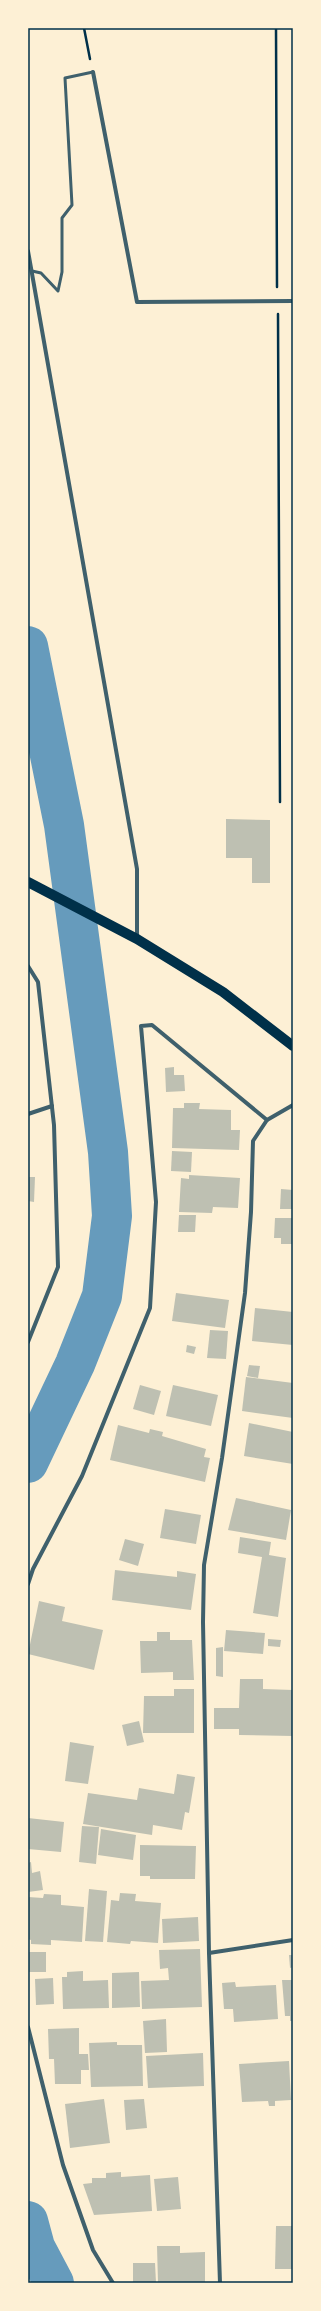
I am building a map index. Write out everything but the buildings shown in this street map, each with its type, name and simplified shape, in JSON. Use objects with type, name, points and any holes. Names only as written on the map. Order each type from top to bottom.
[{"type":"main road","points":[[28,882],[137,938],[222,992],[293,1046]]},
{"type":"street","points":[[93,72],[137,302],[293,301]]},
{"type":"street","points":[[28,251],[137,869],[137,938]]},
{"type":"street","points":[[28,966],[38,982],[52,1106],[58,1268],[28,1342]]},
{"type":"street","points":[[28,1584],[33,1569],[82,1476],[150,1308],[156,1202],[141,1026],[152,1025],[267,1120]]},
{"type":"street","points":[[220,2283],[209,1953],[203,1630],[204,1565],[222,1458],[245,1293],[251,1212],[253,1141],[267,1120],[293,1105]]},
{"type":"street","points":[[28,1114],[52,1106]]},
{"type":"street","points":[[209,1953],[293,1940]]},
{"type":"street","points":[[28,2027],[62,2165],[93,2250],[112,2283]]},
{"type":"lane","points":[[32,271],[41,273],[58,291],[62,272],[62,218],[72,205],[65,78],[93,72]]},
{"type":"path","points":[[84,28],[93,72]]},
{"type":"path","points":[[276,28],[280,802]]},
{"type":"waterway","points":[[28,646],[64,825],[108,1152],[112,1216],[102,1296],[75,1364],[28,1463]]},
{"type":"waterway","points":[[28,2221],[35,2247],[54,2283]]}]
